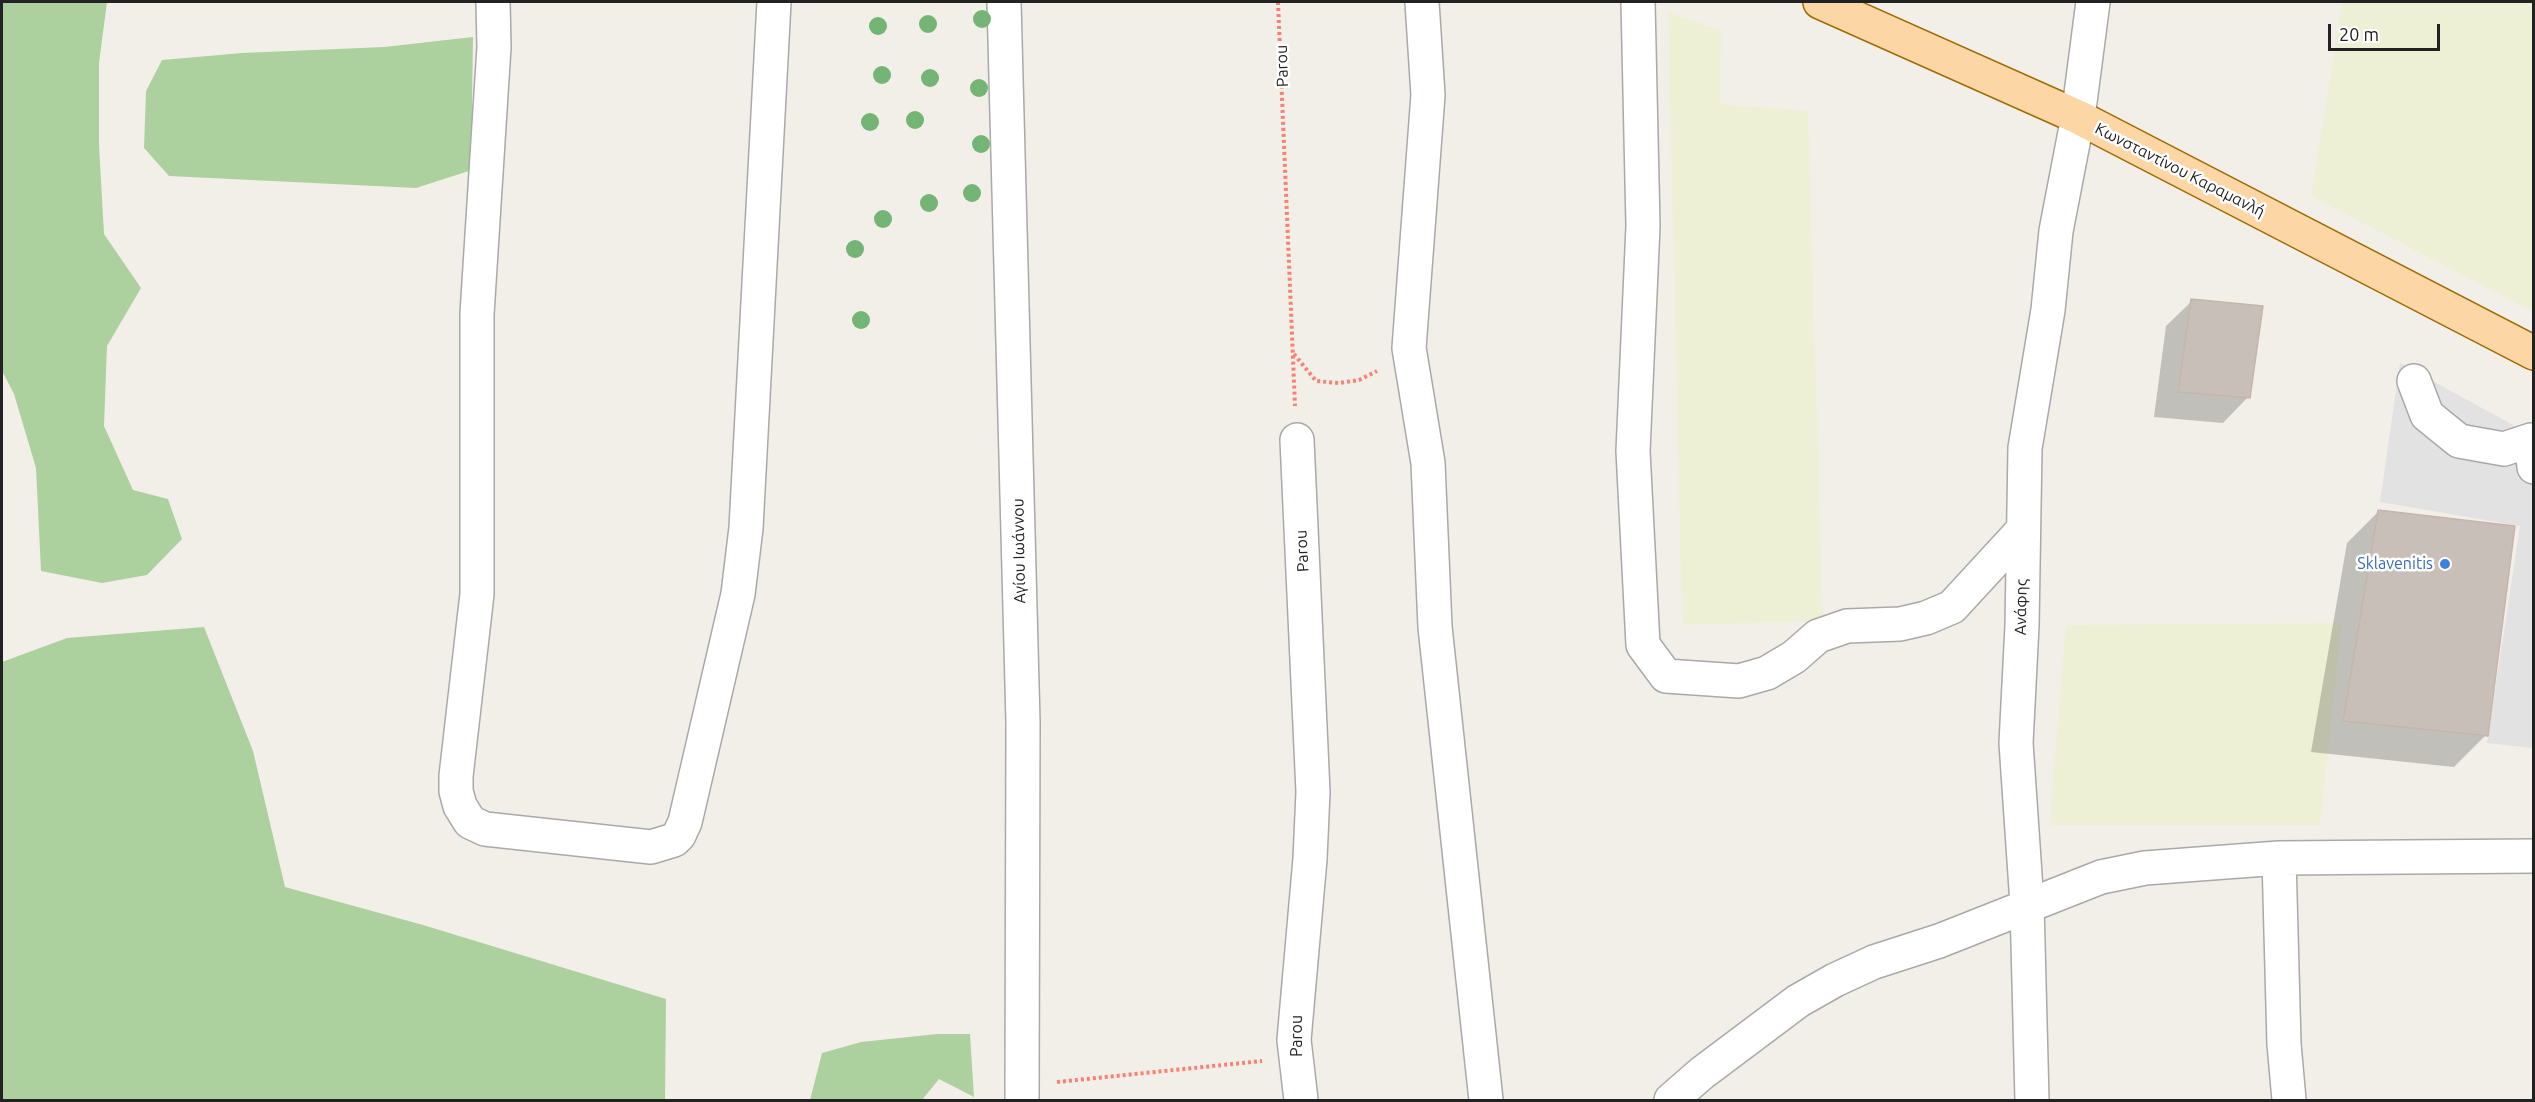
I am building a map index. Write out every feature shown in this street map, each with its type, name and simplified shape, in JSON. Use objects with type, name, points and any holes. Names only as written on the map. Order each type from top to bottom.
[{"type":"main road","name":"Κωνσταντίνου Καραμανλή","points":[[1820,2],[2078,117],[2534,353]]},
{"type":"street","points":[[493,2],[494,47],[477,314],[477,594],[456,791],[460,806],[470,822],[485,829],[651,847],[674,840],[685,822],[738,594],[746,528],[774,2]]},
{"type":"street","name":"Αγίου Ιωάννου","points":[[1004,2],[1023,722],[1021,1093]]},
{"type":"street","points":[[1422,2],[1428,95],[1409,348],[1428,463],[1435,627],[1486,1101]]},
{"type":"street","points":[[1638,2],[1643,226],[1633,451],[1642,645],[1666,676],[1739,681],[1767,673],[1794,657],[1818,636],[1847,626],[1900,624],[1926,618],[1952,607],[2022,531]]},
{"type":"street","name":"Ανάφης","points":[[2032,1101],[2027,904],[2016,743],[2022,626],[2025,448],[2048,309],[2056,231],[2078,117],[2093,2]]},
{"type":"street","points":[[2414,381],[2427,415],[2459,441],[2532,453]]},
{"type":"street","name":"Parou","points":[[1297,440],[1313,792],[1310,859],[1294,1040],[1301,1101]]},
{"type":"street","points":[[1671,1101],[1702,1073],[1781,1014],[1835,980],[1874,962],[1939,941],[2027,904],[2101,877],[2145,868],[2279,858],[2534,856]]},
{"type":"street","points":[[2279,858],[2284,1044],[2289,1101]]},
{"type":"path","name":"Parou","points":[[1278,2],[1297,440]]},
{"type":"path","points":[[1293,354],[1316,381],[1340,383],[1359,380],[1387,366],[1409,348]]},
{"type":"path","points":[[1021,1093],[1296,1056]]},
{"type":"green space","points":[[2,2],[107,2],[99,63],[99,145],[104,234],[141,288],[107,346],[104,426],[133,490],[168,499],[182,539],[147,575],[102,583],[41,571],[36,468],[14,394],[2,371]]},
{"type":"green space","points":[[2342,2],[2533,2],[2533,312],[2311,196]]},
{"type":"green space","points":[[1668,12],[1721,30],[1720,104],[1808,111],[1823,621],[1682,625]]},
{"type":"green space","points":[[473,37],[472,103],[478,168],[416,188],[169,176],[144,148],[146,91],[162,60],[242,53],[384,47]]},
{"type":"green space","points":[[2342,623],[2320,825],[2049,825],[2066,625]]},
{"type":"green space","points":[[204,627],[253,751],[285,887],[423,925],[666,999],[665,1100],[2,1100],[2,662],[67,638]]},
{"type":"green space","points":[[937,1034],[970,1034],[974,1097],[939,1079],[922,1100],[810,1100],[822,1053],[861,1042]]},
{"type":"shaded area","points":[[2400,363],[2533,436],[2533,748],[2487,743],[2520,526],[2380,502]]},
{"type":"building","points":[[2191,299],[2263,306],[2250,398],[2178,392]]},
{"type":"building","points":[[2378,510],[2515,526],[2488,736],[2343,721]]},
{"type":"place","name":"Sklavenitis","points":[[2445,564]]}]
